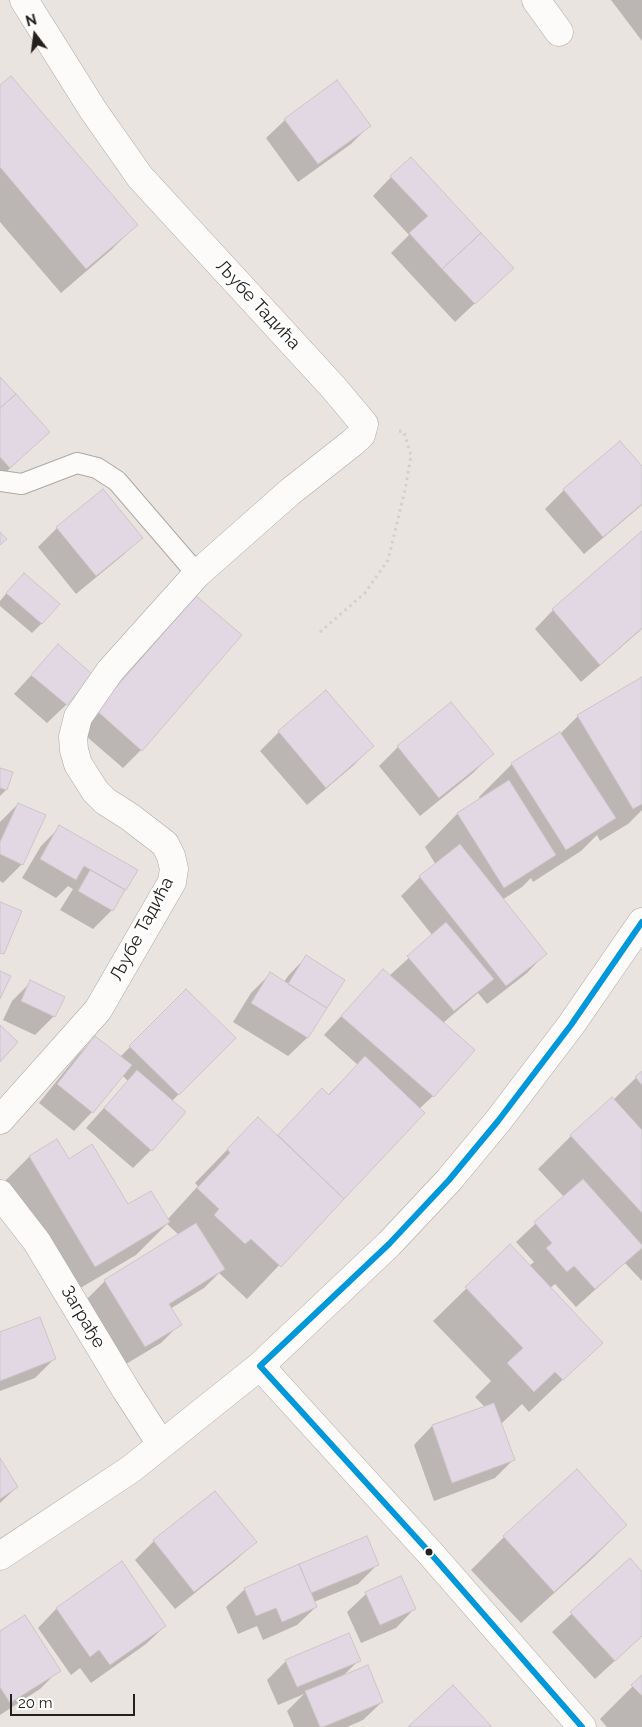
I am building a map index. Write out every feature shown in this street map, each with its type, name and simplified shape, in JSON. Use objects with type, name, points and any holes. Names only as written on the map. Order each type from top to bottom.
[{"type":"street","name":"Љубе Тадића","points":[[0,1120],[98,1010],[172,882],[174,869],[171,856],[165,844],[130,817],[105,801],[95,791],[78,764],[73,737],[78,717],[110,671],[198,574],[291,491],[361,435],[364,424],[333,387],[140,178],[93,110],[24,0]]},
{"type":"street","points":[[536,0],[559,32]]},
{"type":"street","points":[[0,1556],[131,1469],[260,1366],[389,1244],[449,1180],[498,1121],[571,1025],[642,922]]},
{"type":"street","name":"Заграђе","points":[[0,1194],[37,1242],[126,1390],[161,1444]]},
{"type":"street","points":[[260,1366],[431,1554],[582,1727]]},
{"type":"lane","points":[[0,482],[22,484],[77,463],[97,468],[117,481],[198,574]]},
{"type":"path","points":[[320,632],[365,593],[388,560],[405,490],[411,456],[404,432],[364,424]]},
{"type":"building","points":[[11,76],[138,225],[86,269],[0,167],[0,85]]},
{"type":"building","points":[[337,80],[371,126],[318,164],[284,119]]},
{"type":"building","points":[[411,157],[481,233],[442,269],[409,233],[428,216],[390,176]]},
{"type":"building","points":[[481,233],[514,268],[475,304],[442,269]]},
{"type":"building","points":[[0,377],[16,394],[0,408]]},
{"type":"building","points":[[16,394],[50,432],[10,468],[0,457],[0,408]]},
{"type":"building","points":[[620,441],[642,466],[642,504],[603,537],[563,489]]},
{"type":"building","points":[[103,489],[143,538],[96,576],[56,527]]},
{"type":"building","points":[[642,531],[642,628],[600,665],[552,609]]},
{"type":"building","points":[[0,532],[7,539],[0,545]]},
{"type":"building","points":[[24,573],[60,604],[42,624],[6,593]]},
{"type":"building","points":[[196,596],[242,635],[142,751],[96,710]]},
{"type":"building","points":[[58,644],[93,675],[67,705],[31,675]]},
{"type":"building","points":[[642,677],[642,804],[633,809],[577,715]]},
{"type":"building","points":[[326,690],[374,746],[326,788],[278,731]]},
{"type":"building","points":[[451,702],[494,754],[439,798],[397,746]]},
{"type":"building","points":[[560,732],[616,818],[566,850],[511,763]]},
{"type":"building","points":[[0,768],[13,772],[7,790],[0,788]]},
{"type":"building","points":[[509,780],[556,855],[504,888],[457,813]]},
{"type":"building","points":[[18,803],[46,815],[23,865],[0,854],[0,842]]},
{"type":"building","points":[[59,825],[138,870],[126,890],[84,866],[76,880],[40,859]]},
{"type":"building","points":[[460,844],[547,954],[506,986],[419,876]]},
{"type":"building","points":[[90,870],[125,890],[113,911],[78,891]]},
{"type":"building","points":[[0,902],[22,911],[4,954],[0,953]]},
{"type":"building","points":[[446,922],[494,979],[454,1011],[407,956]]},
{"type":"building","points":[[306,955],[345,980],[327,1008],[288,984]]},
{"type":"building","points":[[383,969],[475,1050],[434,1097],[341,1016]]},
{"type":"building","points":[[0,971],[11,976],[0,999]]},
{"type":"building","points":[[270,972],[327,1008],[308,1038],[251,1003]]},
{"type":"building","points":[[30,980],[65,997],[55,1017],[21,1001]]},
{"type":"building","points":[[186,989],[236,1038],[179,1095],[129,1046]]},
{"type":"building","points":[[0,1025],[18,1042],[0,1062]]},
{"type":"building","points":[[95,1036],[132,1065],[93,1113],[57,1084]]},
{"type":"building","points":[[365,1056],[425,1113],[344,1199],[278,1135],[322,1088],[329,1095]]},
{"type":"building","points":[[137,1070],[186,1112],[152,1151],[104,1108]]},
{"type":"building","points":[[642,1071],[642,1085],[635,1077]]},
{"type":"building","points":[[612,1097],[642,1130],[642,1213],[570,1135]]},
{"type":"building","points":[[258,1117],[344,1199],[281,1267],[251,1239],[245,1244],[214,1215],[219,1209],[197,1188],[230,1153],[227,1149]]},
{"type":"building","points":[[57,1139],[69,1159],[92,1144],[128,1204],[151,1191],[170,1222],[95,1267],[29,1156]]},
{"type":"building","points":[[583,1179],[642,1245],[642,1248],[595,1289],[574,1266],[567,1272],[546,1248],[552,1243],[534,1222]]},
{"type":"building","points":[[196,1223],[225,1269],[169,1304],[182,1325],[145,1347],[104,1280]]},
{"type":"building","points":[[510,1244],[603,1343],[563,1380],[555,1372],[534,1392],[507,1363],[523,1348],[465,1287]]},
{"type":"building","points":[[40,1317],[56,1359],[0,1381],[0,1332]]},
{"type":"building","points":[[494,1403],[515,1460],[452,1483],[432,1425]]},
{"type":"building","points":[[0,1458],[18,1487],[0,1499]]},
{"type":"building","points":[[577,1469],[627,1525],[554,1592],[503,1536]]},
{"type":"building","points":[[215,1491],[257,1542],[194,1592],[153,1540]]},
{"type":"building","points":[[367,1536],[379,1565],[311,1593],[299,1564]]},
{"type":"building","points":[[630,1558],[642,1572],[642,1636],[615,1661],[570,1612]]},
{"type":"building","points":[[122,1561],[166,1626],[110,1665],[99,1650],[90,1657],[56,1608]]},
{"type":"building","points":[[299,1564],[317,1607],[282,1622],[276,1608],[256,1616],[244,1588]]},
{"type":"building","points":[[401,1576],[416,1609],[380,1625],[365,1592]]},
{"type":"building","points":[[25,1615],[61,1671],[10,1703],[0,1687],[0,1631]]},
{"type":"building","points":[[349,1633],[361,1661],[297,1687],[285,1660]]},
{"type":"building","points":[[368,1665],[383,1702],[320,1727],[305,1691]]},
{"type":"building","points":[[642,1675],[642,1696],[631,1685]]},
{"type":"building","points":[[453,1685],[492,1727],[408,1727]]},
{"type":"transit line","points":[[260,1366],[389,1244],[449,1180],[498,1121],[571,1025],[642,922]]},
{"type":"transit line","points":[[260,1366],[431,1554],[582,1727]]}]
